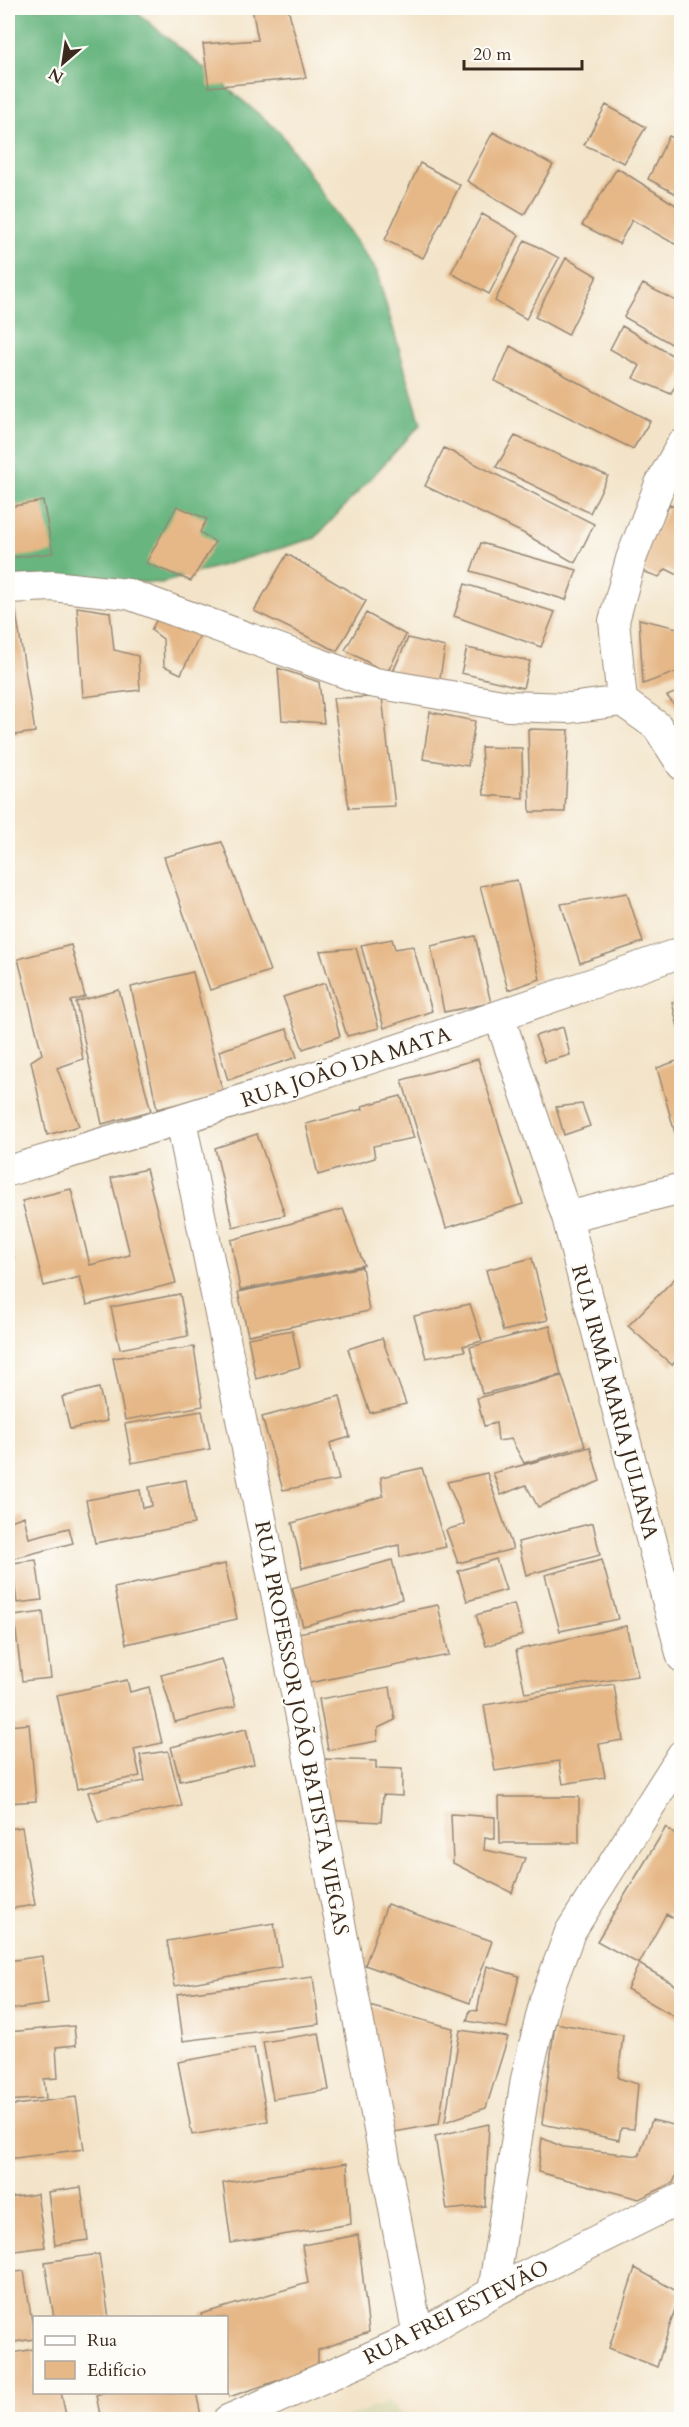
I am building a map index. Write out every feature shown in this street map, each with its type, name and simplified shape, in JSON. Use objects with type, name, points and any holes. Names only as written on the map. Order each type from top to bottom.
[{"type":"street","points":[[622,700],[614,621],[631,560],[660,484],[681,444]]},
{"type":"street","points":[[8,588],[75,588],[128,594],[301,658],[381,684],[508,706],[569,708],[622,700],[657,726],[681,765]]},
{"type":"street","name":"RUA JOÃO DA MATA","points":[[8,1171],[182,1120],[499,1016],[681,952]]},
{"type":"street","name":"RUA IRMÃ MARIA JULIANA","points":[[499,1016],[567,1217],[681,1657]]},
{"type":"street","name":"RUA PROFESSOR JOÃO BATISTA VIEGAS","points":[[182,1120],[303,1727],[418,2336]]},
{"type":"street","points":[[567,1217],[681,1188]]},
{"type":"street","points":[[493,2292],[526,2079],[545,2000],[570,1932],[681,1755]]},
{"type":"street","name":"RUA FREI ESTEVÃO","points":[[228,2420],[418,2336],[493,2292],[681,2198]]},
{"type":"shaded area","points":[[389,2402],[405,2419],[340,2419]]},
{"type":"green space","points":[[8,8],[133,9],[280,132],[376,270],[421,424],[315,538],[162,583],[8,577]]},
{"type":"building","points":[[252,8],[288,8],[306,78],[209,87],[203,44],[258,40]]},
{"type":"building","points":[[606,105],[646,127],[624,163],[584,145]]},
{"type":"building","points":[[493,132],[553,165],[524,215],[467,181]]},
{"type":"building","points":[[669,136],[682,142],[682,188],[678,195],[648,179]]},
{"type":"building","points":[[420,163],[460,185],[423,258],[385,240]]},
{"type":"building","points":[[617,168],[682,209],[682,248],[632,220],[619,244],[582,225]]},
{"type":"building","points":[[482,214],[519,235],[489,294],[451,273]]},
{"type":"building","points":[[525,240],[559,258],[526,319],[495,301]]},
{"type":"building","points":[[566,258],[597,276],[568,335],[535,317]]},
{"type":"building","points":[[643,284],[682,304],[682,350],[624,317]]},
{"type":"building","points":[[622,326],[682,361],[682,373],[671,394],[633,378],[640,366],[610,349]]},
{"type":"building","points":[[510,346],[650,421],[633,449],[495,381]]},
{"type":"building","points":[[515,436],[608,476],[590,513],[496,467]]},
{"type":"building","points":[[444,448],[594,524],[575,563],[523,533],[425,486]]},
{"type":"building","points":[[43,501],[53,553],[8,558],[8,507]]},
{"type":"building","points":[[670,504],[682,511],[682,577],[666,569],[659,577],[636,569]]},
{"type":"building","points":[[177,506],[207,519],[200,532],[215,542],[191,581],[146,563]]},
{"type":"building","points":[[481,543],[577,570],[566,600],[471,571]]},
{"type":"building","points":[[287,554],[366,601],[337,651],[254,611]]},
{"type":"building","points":[[465,584],[555,612],[541,647],[454,616]]},
{"type":"building","points":[[15,606],[35,732],[8,736],[8,607]]},
{"type":"building","points":[[77,607],[110,612],[114,650],[138,656],[140,690],[83,697]]},
{"type":"building","points":[[366,613],[406,635],[387,673],[345,650]]},
{"type":"building","points":[[160,614],[200,635],[181,674],[164,666],[163,639],[151,630]]},
{"type":"building","points":[[639,619],[682,629],[682,670],[643,684]]},
{"type":"building","points":[[408,638],[445,647],[439,684],[392,674]]},
{"type":"building","points":[[467,648],[530,661],[523,688],[461,673]]},
{"type":"building","points":[[278,668],[319,682],[324,723],[282,720]]},
{"type":"building","points":[[682,690],[682,714],[667,696]]},
{"type":"building","points":[[382,697],[395,806],[349,808],[333,698]]},
{"type":"building","points":[[430,712],[475,721],[468,766],[423,759]]},
{"type":"building","points":[[528,729],[569,730],[565,812],[530,812]]},
{"type":"building","points":[[481,747],[522,748],[523,798],[484,795]]},
{"type":"building","points":[[222,842],[270,971],[210,990],[164,857]]},
{"type":"building","points":[[517,880],[540,979],[508,990],[480,886]]},
{"type":"building","points":[[627,893],[643,942],[580,963],[561,904]]},
{"type":"building","points":[[475,936],[491,1003],[444,1012],[431,946]]},
{"type":"building","points":[[392,939],[395,949],[413,946],[432,1011],[384,1028],[361,945]]},
{"type":"building","points":[[71,945],[85,997],[71,1001],[83,1059],[57,1068],[79,1126],[47,1135],[31,1061],[42,1054],[18,959]]},
{"type":"building","points":[[356,948],[379,1028],[347,1036],[320,951]]},
{"type":"building","points":[[193,972],[223,1093],[157,1109],[131,987]]},
{"type":"building","points":[[325,983],[340,1036],[303,1049],[283,997]]},
{"type":"building","points":[[119,990],[151,1111],[102,1124],[76,1002]]},
{"type":"building","points":[[682,1001],[682,1040],[681,1040],[672,1002]]},
{"type":"building","points":[[563,1027],[570,1055],[545,1062],[535,1036]]},
{"type":"building","points":[[287,1029],[297,1057],[228,1080],[219,1051]]},
{"type":"building","points":[[478,1059],[523,1204],[446,1228],[402,1080]]},
{"type":"building","points":[[682,1059],[682,1155],[681,1155],[657,1068]]},
{"type":"building","points":[[401,1096],[414,1138],[373,1146],[375,1158],[318,1175],[306,1124]]},
{"type":"building","points":[[582,1104],[590,1126],[564,1135],[556,1107]]},
{"type":"building","points":[[257,1134],[285,1215],[233,1227],[215,1148]]},
{"type":"building","points":[[146,1169],[176,1283],[87,1305],[80,1277],[44,1286],[22,1201],[71,1189],[90,1265],[130,1255],[111,1178]]},
{"type":"building","points":[[343,1209],[364,1265],[240,1290],[231,1240]]},
{"type":"building","points":[[8,1232],[14,1259],[8,1260]]},
{"type":"building","points":[[532,1258],[548,1320],[503,1331],[486,1270]]},
{"type":"building","points":[[362,1267],[369,1311],[248,1335],[238,1292]]},
{"type":"building","points":[[682,1271],[682,1354],[672,1365],[628,1326]]},
{"type":"building","points":[[180,1294],[188,1336],[120,1349],[111,1307]]},
{"type":"building","points":[[470,1304],[482,1341],[463,1346],[465,1351],[426,1358],[414,1316]]},
{"type":"building","points":[[550,1326],[561,1375],[482,1394],[470,1347]]},
{"type":"building","points":[[292,1330],[300,1367],[256,1379],[248,1338]]},
{"type":"building","points":[[382,1338],[406,1404],[370,1413],[348,1349]]},
{"type":"building","points":[[194,1347],[203,1406],[125,1420],[113,1358]]},
{"type":"building","points":[[562,1376],[585,1446],[524,1463],[511,1439],[498,1441],[496,1423],[484,1426],[477,1398]]},
{"type":"building","points":[[99,1388],[107,1421],[70,1429],[62,1397]]},
{"type":"building","points":[[340,1396],[350,1437],[330,1443],[339,1480],[283,1490],[262,1417]]},
{"type":"building","points":[[202,1411],[210,1449],[132,1463],[125,1424]]},
{"type":"building","points":[[590,1447],[600,1481],[538,1507],[526,1485],[501,1495],[493,1473]]},
{"type":"building","points":[[422,1468],[446,1547],[400,1557],[399,1545],[302,1568],[292,1523],[383,1496],[381,1477]]},
{"type":"building","points":[[487,1473],[513,1549],[458,1563],[446,1530],[465,1524],[447,1482]]},
{"type":"building","points":[[186,1480],[194,1524],[95,1543],[86,1500],[140,1490],[143,1508],[152,1506],[149,1487]]},
{"type":"building","points":[[24,1516],[29,1538],[69,1528],[73,1543],[11,1559],[8,1546],[8,1522]]},
{"type":"building","points":[[593,1523],[600,1555],[526,1575],[518,1542]]},
{"type":"building","points":[[496,1559],[506,1590],[467,1601],[458,1571]]},
{"type":"building","points":[[36,1560],[42,1600],[17,1603],[12,1563]]},
{"type":"building","points":[[392,1560],[402,1599],[303,1626],[292,1588]]},
{"type":"building","points":[[602,1560],[618,1619],[560,1631],[545,1575]]},
{"type":"building","points":[[225,1564],[237,1619],[126,1644],[114,1588]]},
{"type":"building","points":[[514,1604],[523,1635],[486,1646],[476,1615]]},
{"type":"building","points":[[438,1605],[449,1655],[309,1683],[298,1633]]},
{"type":"building","points":[[43,1612],[51,1678],[22,1681],[14,1616]]},
{"type":"building","points":[[626,1626],[638,1676],[525,1693],[516,1650]]},
{"type":"building","points":[[222,1659],[236,1706],[175,1722],[161,1675]]},
{"type":"building","points":[[127,1680],[130,1692],[149,1687],[162,1743],[134,1749],[140,1776],[77,1789],[57,1695]]},
{"type":"building","points":[[614,1684],[623,1740],[599,1744],[605,1777],[563,1784],[559,1761],[495,1771],[484,1705]]},
{"type":"building","points":[[390,1687],[395,1720],[378,1728],[377,1741],[328,1750],[319,1699]]},
{"type":"building","points":[[29,1724],[36,1801],[8,1803],[8,1726]]},
{"type":"building","points":[[246,1729],[254,1764],[180,1781],[171,1747]]},
{"type":"building","points":[[168,1751],[182,1806],[98,1822],[88,1792],[145,1781],[140,1755]]},
{"type":"building","points":[[325,1759],[376,1761],[376,1768],[402,1769],[402,1796],[383,1795],[381,1822],[323,1819]]},
{"type":"building","points":[[499,1797],[579,1797],[579,1843],[500,1843]]},
{"type":"building","points":[[451,1814],[495,1817],[495,1839],[485,1837],[484,1850],[525,1858],[512,1893],[453,1863]]},
{"type":"building","points":[[22,1827],[35,1905],[8,1909],[8,1829]]},
{"type":"building","points":[[666,1827],[682,1841],[682,1923],[666,1914],[639,1964],[597,1941]]},
{"type":"building","points":[[387,1904],[492,1941],[470,2003],[365,1965]]},
{"type":"building","points":[[274,1923],[281,1967],[175,1986],[167,1941]]},
{"type":"building","points":[[42,1956],[48,2004],[8,2010],[8,1961]]},
{"type":"building","points":[[639,1964],[682,1989],[682,2021],[627,1989]]},
{"type":"building","points":[[487,1966],[519,1976],[507,2028],[467,2021],[470,2010],[477,2011]]},
{"type":"building","points":[[313,1977],[319,2024],[183,2041],[177,1994]]},
{"type":"building","points":[[365,2005],[453,2028],[439,2124],[389,2133]]},
{"type":"building","points":[[555,2023],[623,2035],[618,2078],[638,2084],[634,2129],[621,2128],[619,2140],[542,2124]]},
{"type":"building","points":[[74,2026],[76,2045],[56,2047],[58,2078],[44,2079],[46,2098],[8,2101],[8,2032]]},
{"type":"building","points":[[460,2030],[508,2037],[486,2108],[445,2122]]},
{"type":"building","points":[[319,2033],[329,2090],[273,2099],[263,2042]]},
{"type":"building","points":[[254,2048],[268,2121],[192,2135],[178,2062]]},
{"type":"building","points":[[76,2097],[84,2149],[8,2159],[8,2106]]},
{"type":"building","points":[[652,2120],[682,2127],[682,2162],[673,2183],[639,2199],[538,2172],[542,2138],[563,2147],[639,2156]]},
{"type":"building","points":[[489,2124],[485,2206],[447,2210],[435,2136]]},
{"type":"building","points":[[347,2163],[351,2224],[231,2243],[223,2183]]},
{"type":"building","points":[[81,2187],[88,2240],[55,2245],[48,2192]]},
{"type":"building","points":[[37,2194],[45,2247],[8,2252],[8,2198]]},
{"type":"building","points":[[358,2235],[369,2332],[318,2350],[318,2367],[229,2397],[228,2316],[202,2316],[201,2314],[308,2283],[302,2245]]},
{"type":"building","points":[[99,2254],[109,2316],[54,2316],[45,2262]]},
{"type":"building","points":[[635,2268],[680,2293],[657,2367],[609,2348]]},
{"type":"building","points":[[24,2271],[33,2322],[33,2339],[8,2343],[8,2273]]},
{"type":"building","points":[[33,2349],[33,2394],[61,2394],[67,2420],[8,2420],[8,2354]]},
{"type":"building","points":[[196,2394],[202,2420],[101,2420],[96,2395]]}]
